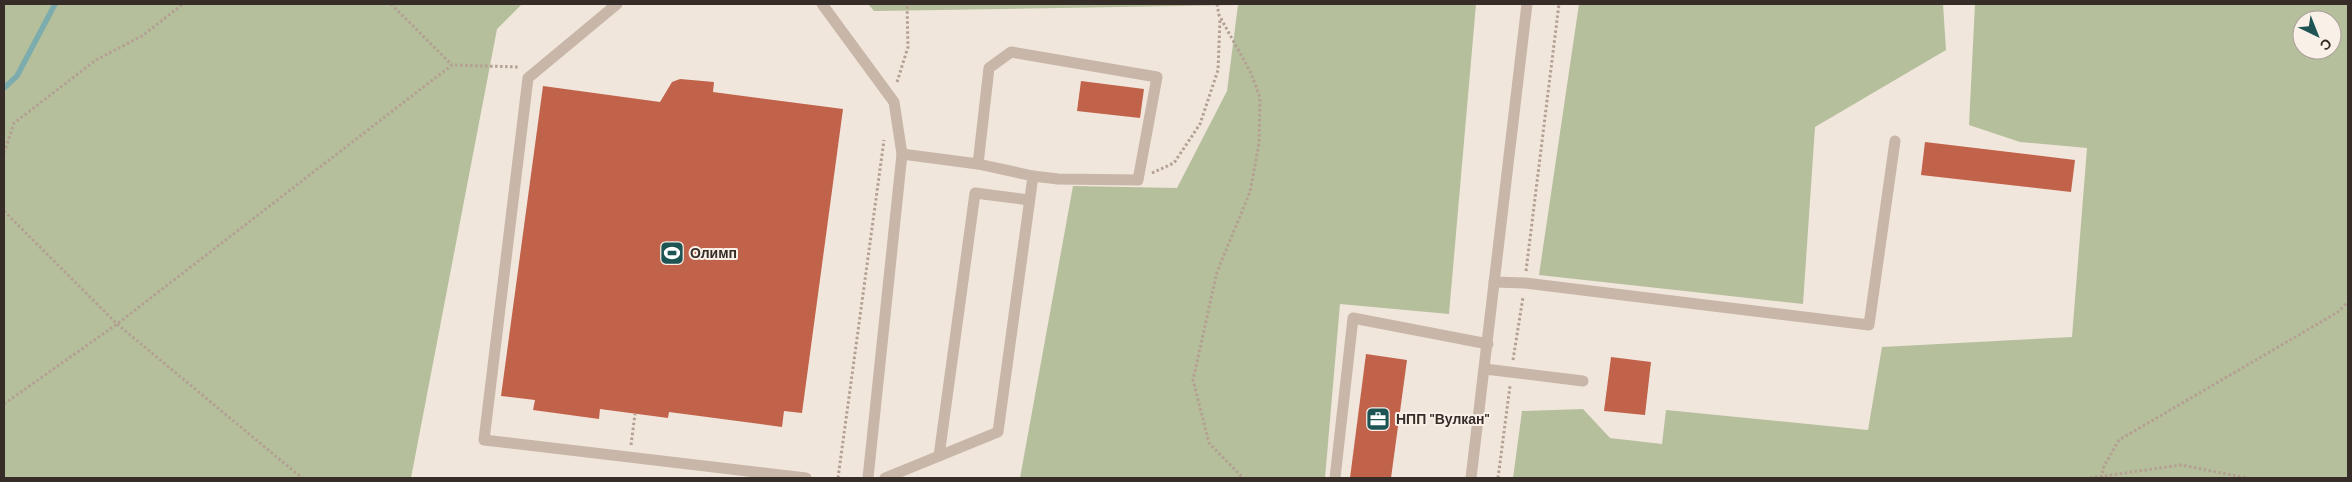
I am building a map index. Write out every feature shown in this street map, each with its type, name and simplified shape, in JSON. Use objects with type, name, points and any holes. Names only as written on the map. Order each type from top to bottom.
[{"type":"lane","points":[[617,4],[528,78],[484,440],[806,478]]},
{"type":"lane","points":[[822,4],[894,102],[902,154],[868,478]]},
{"type":"lane","points":[[1471,478],[1527,4]]},
{"type":"lane","points":[[902,154],[978,164],[1033,176],[1058,179],[1138,180],[1157,76],[1011,52],[989,68],[978,164]]},
{"type":"lane","points":[[1494,282],[1525,283],[1869,325],[1895,142]]},
{"type":"lane","points":[[885,478],[998,432],[1033,176]]},
{"type":"lane","points":[[939,456],[975,193],[1029,200]]},
{"type":"lane","points":[[1335,478],[1353,318],[1488,344]]},
{"type":"lane","points":[[1485,369],[1583,381]]},
{"type":"path","points":[[4,153],[14,123],[96,60],[142,36],[183,4]]},
{"type":"path","points":[[391,4],[452,65]]},
{"type":"path","points":[[894,102],[898,77],[908,47],[907,4]]},
{"type":"path","points":[[1138,180],[1174,163],[1200,124],[1218,70],[1220,17],[1217,4]]},
{"type":"path","points":[[1498,478],[1511,372],[1525,283],[1559,4]]},
{"type":"path","points":[[1220,17],[1251,73],[1260,98],[1259,143],[1250,192],[1217,272],[1193,380],[1209,443],[1243,478]]},
{"type":"path","points":[[4,404],[117,324],[452,65],[522,67]]},
{"type":"path","points":[[838,478],[884,137]]},
{"type":"path","points":[[4,212],[117,324],[302,478]]},
{"type":"path","points":[[2101,477],[2104,466],[2119,440],[2338,312],[2348,302]]},
{"type":"path","points":[[2090,478],[2181,465],[2247,478]]},
{"type":"green space","points":[[4,4],[522,4],[497,29],[411,478],[4,478]]},
{"type":"green space","points":[[868,4],[1476,4],[1449,314],[1340,304],[1325,478],[1020,478],[1073,186],[1177,188],[1227,91],[1238,5],[874,11]]},
{"type":"green space","points":[[1579,4],[1943,4],[1946,50],[1815,127],[1803,304],[1539,275]]},
{"type":"green space","points":[[1975,4],[2348,4],[2348,478],[1513,478],[1522,411],[1583,409],[1610,438],[1662,444],[1666,410],[1868,430],[1882,347],[2072,337],[2087,148],[2020,142],[1969,125]]},
{"type":"building","name":"Олимп","points":[[680,79],[714,82],[713,92],[843,109],[802,413],[784,411],[782,427],[669,412],[668,418],[600,409],[599,419],[533,410],[535,400],[501,396],[543,86],[660,102],[672,82]]},
{"type":"building","points":[[1081,81],[1144,89],[1140,118],[1077,111]]},
{"type":"building","points":[[1925,142],[2075,160],[2071,192],[1921,175]]},
{"type":"building","name":"НПП \"Вулкан\"","points":[[1366,354],[1407,360],[1391,478],[1350,478]]},
{"type":"building","points":[[1611,357],[1651,362],[1645,415],[1604,411]]},
{"type":"waterway","points":[[4,88],[17,76],[55,4]]},
{"type":"place","name":"Олимп","points":[[672,253]]},
{"type":"place","name":"НПП \"Вулкан\"","points":[[1378,419]]}]
